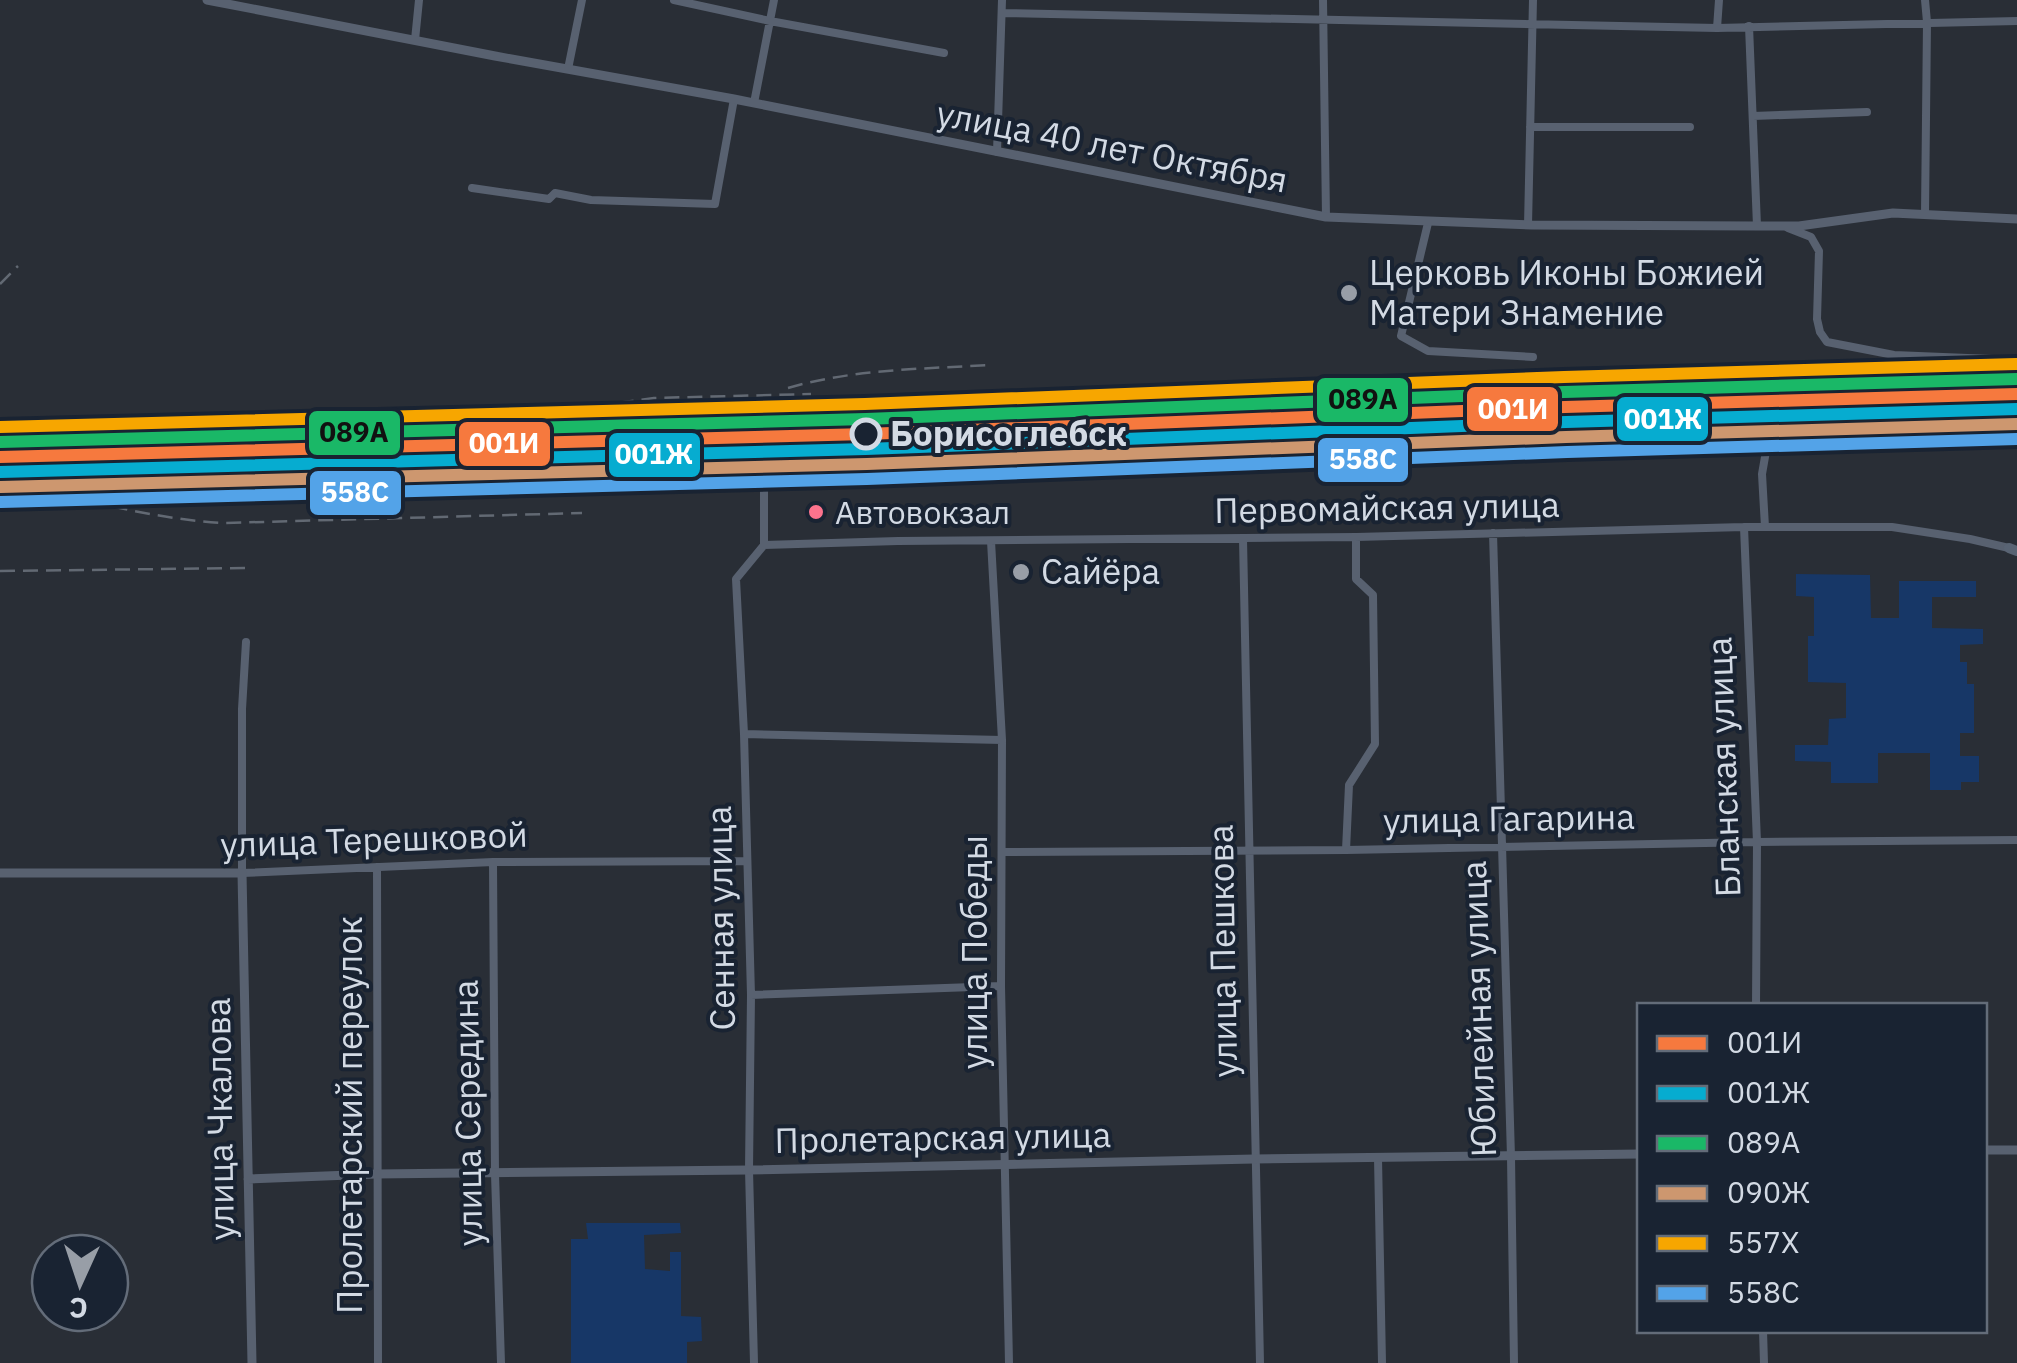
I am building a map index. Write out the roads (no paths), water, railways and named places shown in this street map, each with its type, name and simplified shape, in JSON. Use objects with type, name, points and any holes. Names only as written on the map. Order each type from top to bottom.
[{"type":"street","name":"улица 40 лет Октября","points":[[206,0],[734,99],[1326,217],[1428,223],[1758,226],[1892,213],[2017,219]]},
{"type":"street","points":[[415,40],[419,0]]},
{"type":"street","points":[[568,69],[582,0]]},
{"type":"street","points":[[674,0],[944,54]]},
{"type":"street","points":[[754,103],[774,0]]},
{"type":"street","points":[[997,152],[1002,0]]},
{"type":"street","points":[[1324,0],[1326,217]]},
{"type":"street","points":[[1528,225],[1533,0]]},
{"type":"street","points":[[1718,28],[1719,0]]},
{"type":"street","points":[[1925,214],[1926,0]]},
{"type":"street","points":[[1002,14],[1718,28],[2017,20]]},
{"type":"street","points":[[1749,26],[1758,226]]},
{"type":"street","points":[[472,188],[549,198],[555,193],[591,200],[715,204],[734,99]]},
{"type":"street","points":[[1753,116],[1867,112]]},
{"type":"street","points":[[1530,127],[1690,128]]},
{"type":"street","points":[[1810,237],[1823,222]]},
{"type":"street","points":[[1428,223],[1401,336],[1428,351],[1533,357]]},
{"type":"street","points":[[1779,226],[1810,237],[1819,251],[1817,319],[1828,342],[1894,354],[2017,360]]},
{"type":"street","points":[[1524,435],[1591,430],[1768,434],[1802,428],[1834,430],[1893,420],[1910,422],[1926,430],[2017,432]]},
{"type":"street","points":[[1765,527],[1762,474],[1768,434]]},
{"type":"street","points":[[764,482],[764,545]]},
{"type":"street","name":"Бланская улица","points":[[1744,527],[1756,842],[1756,1003]]},
{"type":"street","name":"Первомайская улица","points":[[764,545],[1892,527],[2014,550]]},
{"type":"street","name":"Юбилейная улица","points":[[1493,533],[1514,1363]]},
{"type":"street","points":[[1346,850],[1349,785],[1375,744],[1373,595],[1356,579],[1356,538]]},
{"type":"street","name":"улица Пешкова","points":[[1243,539],[1260,1363]]},
{"type":"street","name":"улица Победы","points":[[990,540],[1002,740],[1008,1363]]},
{"type":"street","name":"Сенная улица","points":[[754,1363],[748,1170],[751,995],[736,579],[764,545]]},
{"type":"street","points":[[242,873],[246,642]]},
{"type":"street","points":[[744,734],[1002,740]]},
{"type":"street","name":"улица Гагарина","points":[[1002,852],[2017,840]]},
{"type":"street","name":"улица Терешковой","points":[[1,874],[242,873],[492,862],[747,861]]},
{"type":"street","name":"улица Середина","points":[[492,862],[501,1363]]},
{"type":"street","name":"Пролетарский переулок","points":[[377,867],[378,1363]]},
{"type":"street","name":"улица Чкалова","points":[[242,873],[252,1363]]},
{"type":"street","points":[[751,995],[1002,986]]},
{"type":"street","points":[[1987,1150],[2017,1150]]},
{"type":"street","name":"Пролетарская улица","points":[[248,1179],[1637,1154]]},
{"type":"street","points":[[1378,1158],[1382,1363]]},
{"type":"street","points":[[1763,1333],[1764,1363]]},
{"type":"railway","points":[[0,284],[18,266]]},
{"type":"railway","points":[[788,388],[863,373],[990,365]]},
{"type":"railway","points":[[0,445],[125,425],[470,415],[579,408],[654,398],[811,394]]},
{"type":"railway","points":[[0,483],[140,512],[224,523],[582,513]]},
{"type":"railway","points":[[0,571],[246,568]]},
{"type":"place","name":"Церковь Иконы Божией Матери Знамение","points":[[1349,293]]},
{"type":"place","name":"Борисоглебск","points":[[866,434]]},
{"type":"place","name":"Автовокзал","points":[[816,512]]},
{"type":"place","name":"Сайёра","points":[[1021,572]]}]
